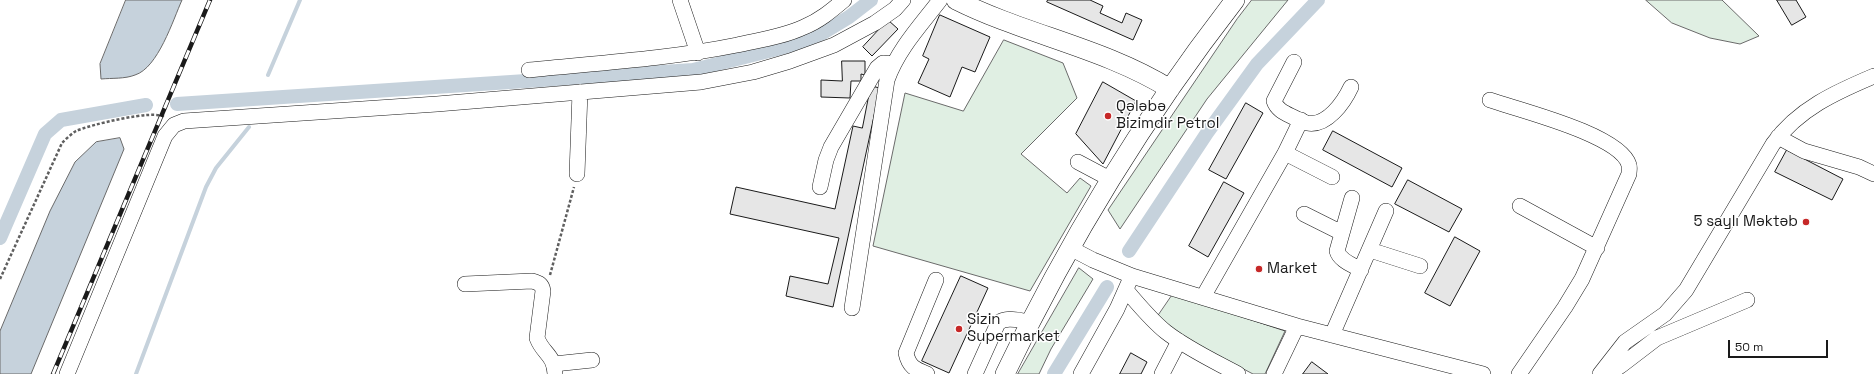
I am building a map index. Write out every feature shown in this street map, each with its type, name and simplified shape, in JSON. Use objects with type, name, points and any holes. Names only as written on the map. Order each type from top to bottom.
[{"type":"main road","points":[[956,0],[999,19],[1135,69],[1170,89]]},
{"type":"main road","points":[[1005,374],[1030,322],[1070,248],[1110,180],[1170,89],[1235,0]]},
{"type":"street","points":[[680,0],[698,53]]},
{"type":"street","points":[[529,70],[698,53],[791,33],[821,18],[844,0]]},
{"type":"street","points":[[67,374],[165,136],[174,125],[184,121],[701,82],[753,72],[790,61],[834,45],[875,22],[895,9],[904,0]]},
{"type":"street","points":[[852,308],[887,80],[893,64],[900,52],[940,0]]},
{"type":"street","points":[[1294,62],[1274,101],[1276,106],[1282,112],[1308,123],[1325,119],[1338,109],[1351,87]]},
{"type":"street","points":[[820,187],[826,160],[831,147],[873,74],[883,63],[893,64]]},
{"type":"street","points":[[1601,374],[1625,342],[1665,314],[1686,290],[1778,137],[1802,114],[1818,103],[1844,89],[1874,76]]},
{"type":"street","points":[[577,174],[580,92]]},
{"type":"street","points":[[1490,100],[1592,134],[1610,144],[1621,153],[1629,164],[1629,174],[1582,279],[1566,307],[1519,374]]},
{"type":"street","points":[[1203,298],[1285,153],[1301,120]]},
{"type":"street","points":[[1778,137],[1804,151],[1859,167],[1874,174]]},
{"type":"street","points":[[1285,153],[1332,177]]},
{"type":"street","points":[[1078,162],[1110,180]]},
{"type":"street","points":[[1352,198],[1337,251],[1338,255],[1361,270]]},
{"type":"street","points":[[1520,206],[1597,248]]},
{"type":"street","points":[[1332,335],[1386,212]]},
{"type":"street","points":[[1304,214],[1342,234]]},
{"type":"street","points":[[1070,248],[1093,260],[1132,276],[1203,298],[1297,326],[1483,374]]},
{"type":"street","points":[[1370,250],[1420,266]]},
{"type":"street","points":[[1081,374],[1132,276]]},
{"type":"street","points":[[927,374],[914,369],[908,363],[906,354],[936,280]]},
{"type":"street","points":[[465,284],[538,282],[542,286],[537,338],[555,369],[592,360]]},
{"type":"street","points":[[1126,290],[1153,321],[1180,341],[1238,374]]},
{"type":"street","points":[[1601,374],[1613,371],[1657,338],[1747,300]]},
{"type":"street","points":[[975,374],[998,323],[1002,319],[1030,322]]},
{"type":"street","points":[[1274,374],[1297,326]]},
{"type":"street","points":[[1162,374],[1180,341]]},
{"type":"path","points":[[0,279],[62,143],[75,132],[99,123],[153,114],[162,115],[174,125]]},
{"type":"path","points":[[542,286],[550,276],[577,174]]},
{"type":"green space","points":[[1252,0],[1288,0],[1207,99],[1120,229],[1108,210],[1237,19]]},
{"type":"green space","points":[[1646,0],[1722,0],[1759,36],[1740,44],[1710,38],[1672,23]]},
{"type":"green space","points":[[1004,40],[1063,63],[1077,98],[1021,154],[1067,193],[1080,178],[1091,186],[1030,291],[873,246],[905,93],[963,111]]},
{"type":"green space","points":[[1079,268],[1093,279],[1051,349],[1039,374],[1018,374]]},
{"type":"green space","points":[[1173,294],[1285,331],[1265,374],[1253,374],[1183,337],[1158,316]]},
{"type":"shaded area","points":[[126,0],[182,0],[158,53],[143,71],[127,77],[101,79],[100,64]]},
{"type":"shaded area","points":[[120,138],[124,149],[31,374],[0,374],[0,331],[50,211],[75,162],[96,142]]},
{"type":"building","points":[[1048,0],[1090,0],[1103,6],[1100,13],[1122,23],[1126,13],[1142,20],[1133,40],[1047,2]]},
{"type":"building","points":[[1777,0],[1796,0],[1806,17],[1792,25]]},
{"type":"building","points":[[940,15],[990,37],[975,72],[962,67],[950,97],[918,83],[929,59],[923,56]]},
{"type":"building","points":[[888,20],[898,29],[872,56],[863,47]]},
{"type":"building","points":[[842,61],[865,61],[865,75],[861,74],[861,81],[851,81],[850,98],[821,97],[821,80],[842,81]]},
{"type":"building","points":[[1103,82],[1136,101],[1103,164],[1076,134]]},
{"type":"building","points":[[871,86],[880,88],[833,307],[786,296],[790,276],[828,284],[839,238],[730,214],[736,187],[835,209],[853,126],[862,128]]},
{"type":"building","points":[[1246,103],[1263,113],[1226,179],[1209,170]]},
{"type":"building","points":[[1333,131],[1402,168],[1392,187],[1323,150]]},
{"type":"building","points":[[1787,150],[1843,179],[1832,200],[1775,172]]},
{"type":"building","points":[[1408,180],[1462,209],[1449,232],[1395,204]]},
{"type":"building","points":[[1224,182],[1244,193],[1208,257],[1189,246]]},
{"type":"building","points":[[1455,237],[1480,251],[1450,306],[1425,293]]},
{"type":"building","points":[[961,276],[988,288],[949,373],[922,361]]},
{"type":"building","points":[[1131,353],[1147,362],[1141,374],[1120,374]]},
{"type":"building","points":[[1312,362],[1328,374],[1303,374]]},
{"type":"waterway","points":[[268,75],[300,0]]},
{"type":"waterway","points":[[177,104],[693,70],[793,45],[821,34],[849,17],[871,0]]},
{"type":"waterway","points":[[1129,251],[1207,133],[1257,64],[1318,0]]},
{"type":"waterway","points":[[0,238],[45,134],[61,120],[146,105]]},
{"type":"waterway","points":[[136,374],[206,187],[216,168],[249,127]]},
{"type":"waterway","points":[[1054,374],[1107,287]]},
{"type":"railway","points":[[53,374],[210,0]]},
{"type":"place","name":"Qələbə Bizimdir Petrol","points":[[1108,116]]},
{"type":"place","name":"5 saylı Məktəb","points":[[1806,222]]},
{"type":"place","name":"Market","points":[[1259,269]]},
{"type":"place","name":"Sizin Supermarket","points":[[959,329]]}]
